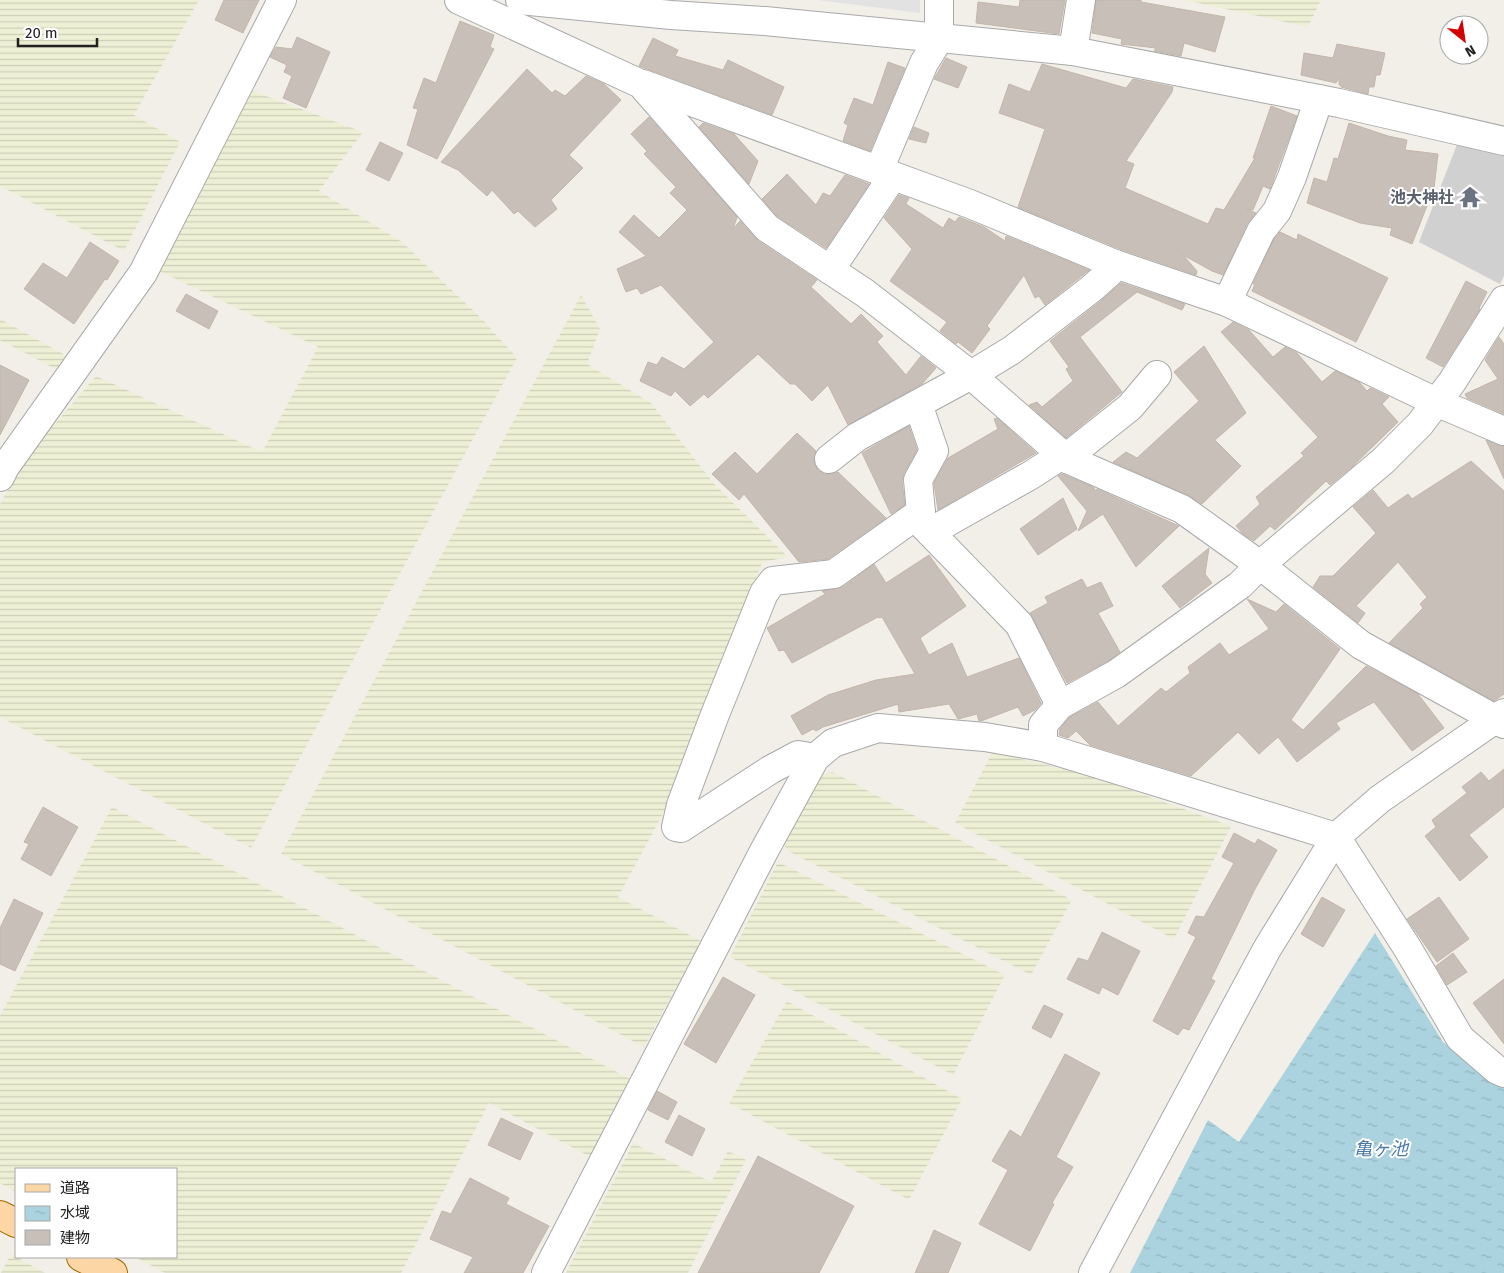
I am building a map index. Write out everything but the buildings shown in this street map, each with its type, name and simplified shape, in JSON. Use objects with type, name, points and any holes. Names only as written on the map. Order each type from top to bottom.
[{"type":"main road","points":[[0,1215],[15,1222]]},
{"type":"main road","points":[[84,1258],[113,1273]]},
{"type":"street","points":[[0,477],[5,467],[143,273],[282,0]]},
{"type":"street","points":[[459,0],[641,84],[970,204],[1115,264],[1227,302],[1436,402],[1504,432]]},
{"type":"street","points":[[520,0],[671,15],[766,21],[1073,51],[1319,99],[1504,141]]},
{"type":"street","points":[[830,270],[886,173],[924,63],[939,38],[939,0]]},
{"type":"street","points":[[1073,51],[1081,0]]},
{"type":"street","points":[[641,84],[767,228],[864,293],[971,375],[1064,457],[1182,509],[1260,565],[1362,646],[1501,719],[1380,799],[1336,837],[1267,949],[1093,1273]]},
{"type":"street","points":[[1227,302],[1261,231],[1277,211],[1292,177],[1319,99]]},
{"type":"street","points":[[829,459],[857,437],[971,375],[1012,350],[1110,273],[1115,264]]},
{"type":"street","points":[[1043,747],[1044,725],[1060,705],[1116,674],[1240,585],[1260,565],[1383,461],[1420,424],[1452,382],[1504,300]]},
{"type":"street","points":[[815,758],[798,755],[770,770],[681,828],[676,827],[681,805],[718,708],[764,593],[773,582],[834,574],[925,522],[1031,475],[1072,453],[1130,407],[1157,375]]},
{"type":"street","points":[[918,404],[934,451],[918,480],[925,522],[1019,624],[1060,705]]},
{"type":"street","points":[[546,1273],[764,851],[815,758],[832,743],[878,728],[985,737],[1043,747],[1336,837],[1408,949],[1460,1038],[1497,1070],[1504,1073]]},
{"type":"shaded area","points":[[818,0],[920,0],[920,13]]},
{"type":"shaded area","name":"池大神社","points":[[1458,142],[1504,152],[1504,276],[1500,284],[1419,242]]},
{"type":"green space","points":[[0,0],[199,0],[134,115],[180,142],[124,251],[0,186]]},
{"type":"green space","points":[[1185,0],[1321,0],[1308,27]]},
{"type":"green space","points":[[250,90],[363,132],[319,191],[402,242],[483,320],[517,358],[251,848],[0,717],[0,504],[24,460],[96,376],[262,452],[318,347],[155,269]]},
{"type":"green space","points":[[581,295],[600,329],[587,364],[651,403],[715,485],[788,557],[762,562],[719,685],[665,810],[618,897],[701,941],[644,1047],[281,854]]},
{"type":"green space","points":[[0,319],[67,356],[56,369],[0,340]]},
{"type":"green space","points":[[992,753],[1089,775],[1231,826],[1174,939],[955,823]]},
{"type":"green space","points":[[833,772],[1072,900],[1031,975],[788,851],[782,842],[819,774]]},
{"type":"green space","points":[[112,807],[634,1081],[596,1160],[489,1103],[401,1273],[165,1273],[137,1258],[178,1258],[178,1168],[15,1168],[15,1191],[0,1183],[0,1016]]},
{"type":"green space","points":[[778,862],[1005,975],[953,1075],[730,957]]},
{"type":"green space","points":[[787,1001],[962,1099],[909,1200],[729,1103]]},
{"type":"green space","points":[[633,1143],[711,1182],[728,1151],[746,1160],[688,1273],[566,1273]]},
{"type":"green space","points":[[11,1254],[15,1258],[45,1273],[1,1273]]},
{"type":"water","name":"亀ヶ池","points":[[1375,933],[1443,1042],[1504,1086],[1504,1273],[1130,1273],[1208,1120],[1239,1142]]},
{"type":"place","name":"池大神社","points":[[1470,197]]}]
